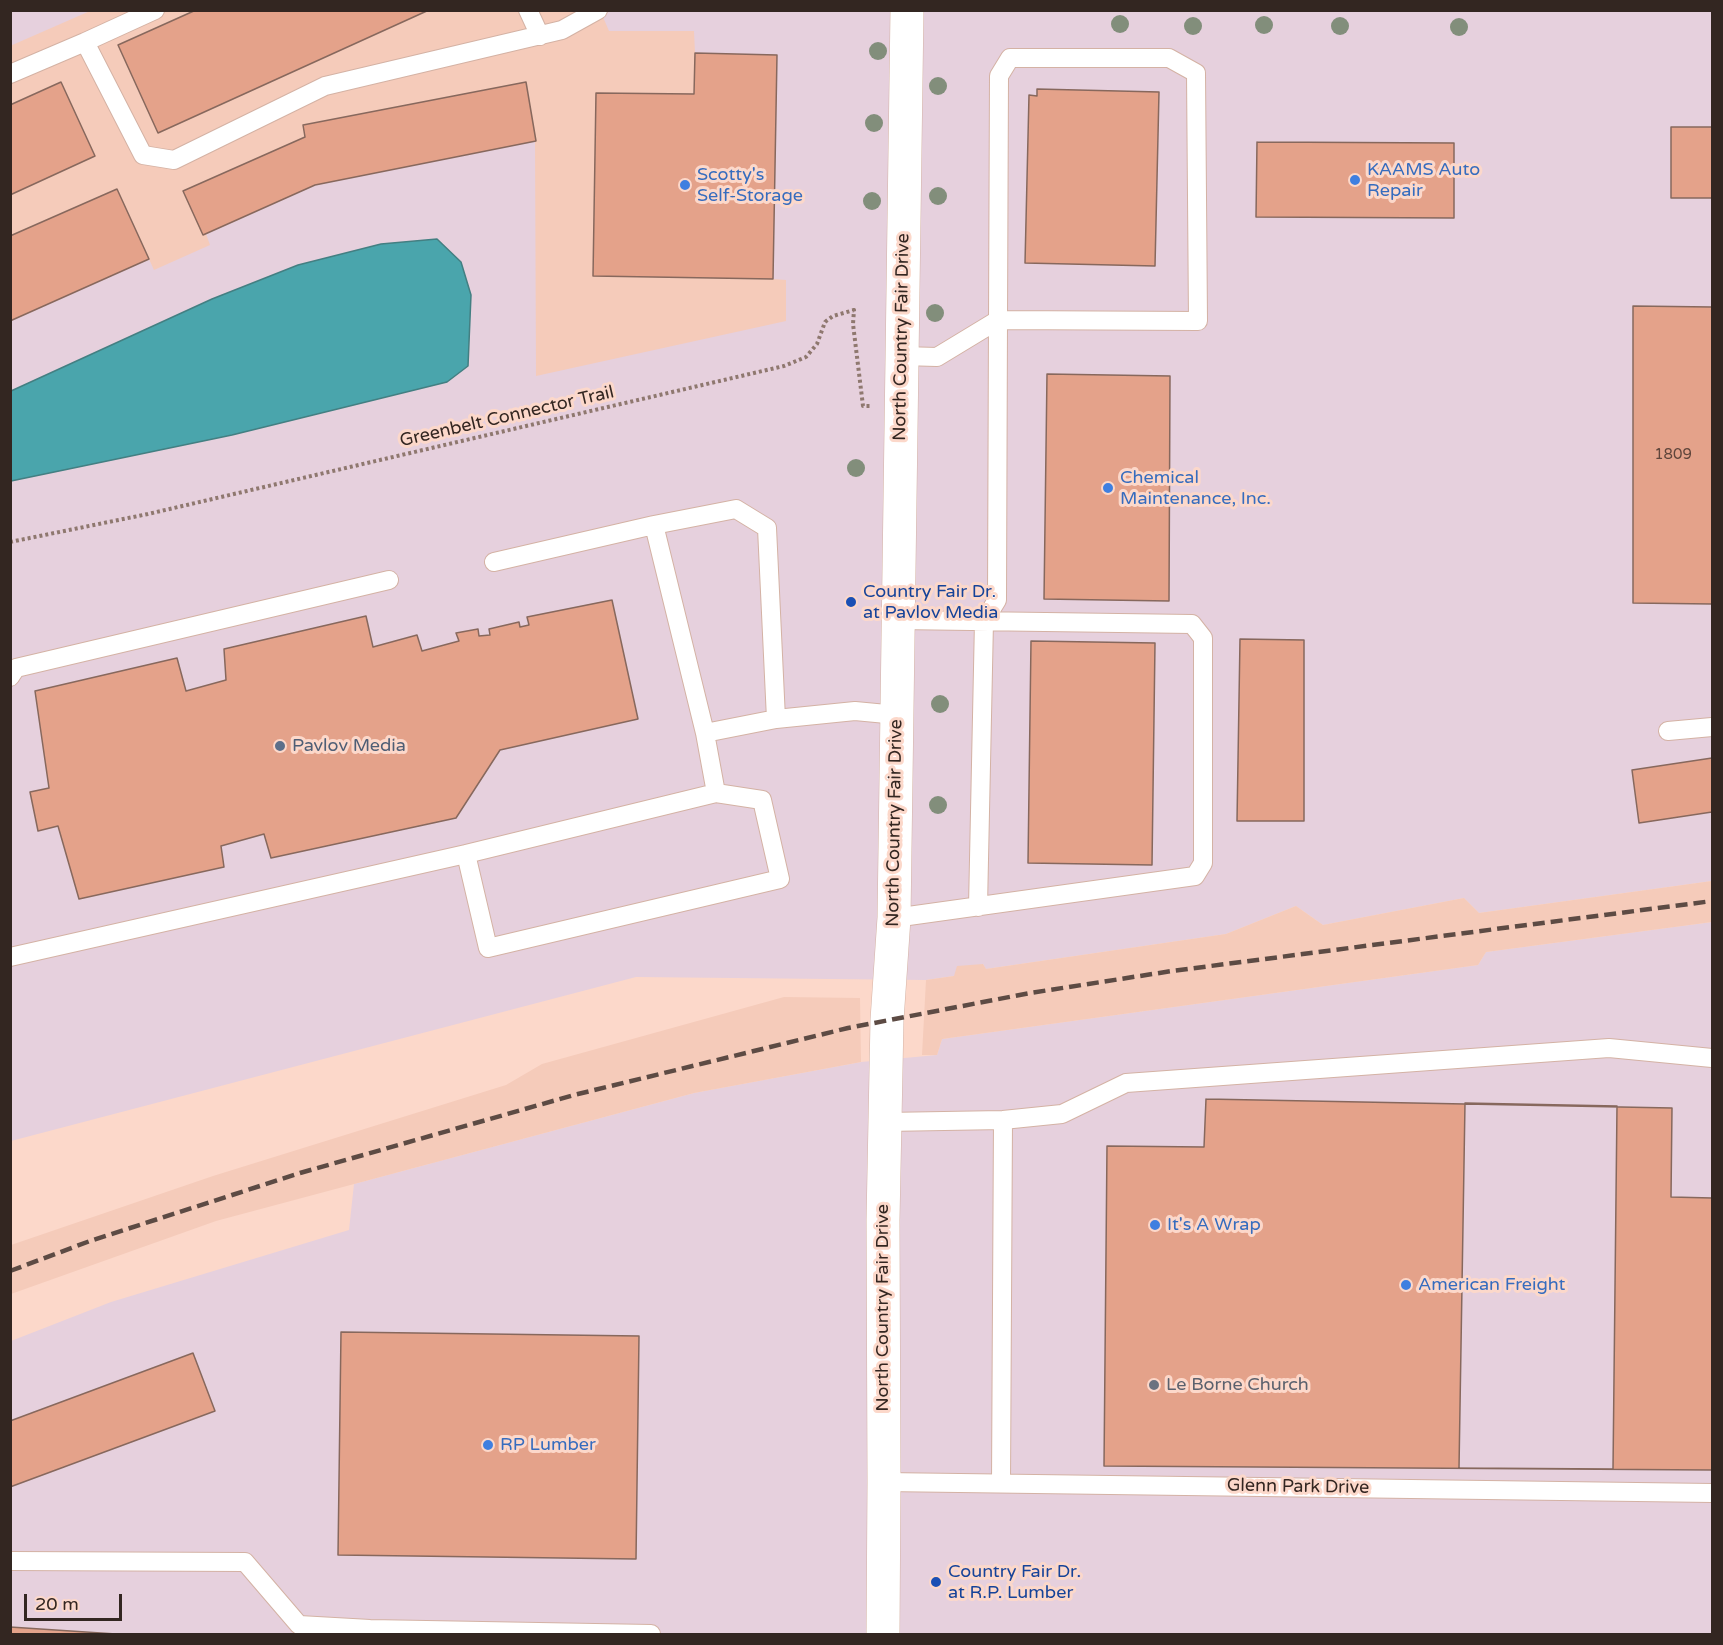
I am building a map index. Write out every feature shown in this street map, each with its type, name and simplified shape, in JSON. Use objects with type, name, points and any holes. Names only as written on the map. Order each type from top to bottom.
[{"type":"street","name":"North Country Fair Drive","points":[[883,1635],[883,1220],[887,1020],[894,918],[907,10]]},
{"type":"lane","points":[[10,74],[155,10]]},
{"type":"lane","points":[[528,10],[540,36]]},
{"type":"lane","points":[[85,42],[143,155],[174,160],[325,86],[562,30],[598,10]]},
{"type":"lane","points":[[902,356],[937,357],[998,320],[1198,321],[1196,74],[1169,58],[1010,58],[999,76],[998,320],[998,600],[984,621],[978,906]]},
{"type":"lane","points":[[494,562],[654,525],[736,509],[767,528],[776,719]]},
{"type":"lane","points":[[654,525],[705,733],[716,793]]},
{"type":"lane","points":[[10,677],[16,668],[389,580]]},
{"type":"lane","points":[[894,918],[1195,876],[1203,864],[1203,638],[1192,624],[898,620]]},
{"type":"lane","points":[[705,733],[776,719],[855,711],[897,714]]},
{"type":"lane","points":[[1668,731],[1713,727]]},
{"type":"lane","points":[[10,957],[466,854],[716,793],[762,800],[780,879],[488,948],[466,854]]},
{"type":"lane","points":[[885,1122],[1003,1120],[1062,1114],[1126,1083],[1609,1048],[1713,1058]]},
{"type":"lane","points":[[1001,1483],[1003,1120]]},
{"type":"lane","name":"Glenn Park Drive","points":[[884,1482],[1713,1493]]},
{"type":"lane","points":[[10,1561],[245,1562],[299,1625],[370,1629],[651,1635]]},
{"type":"path","name":"Greenbelt Connector Trail","points":[[10,542],[148,514],[784,366],[806,357],[817,344],[825,322],[833,316],[854,310],[853,324],[863,406],[901,406]]},
{"type":"shaded area","points":[[600,10],[609,31],[694,31],[695,53],[777,55],[773,279],[786,280],[786,321],[536,376],[535,141],[315,185],[206,234],[210,245],[154,270],[149,259],[11,321],[10,46],[90,11]]},
{"type":"shaded area","points":[[11,11],[1712,11],[1712,881],[1479,913],[1464,898],[1323,925],[1296,906],[1226,934],[986,969],[983,964],[954,976],[926,980],[636,977],[11,1141]]},
{"type":"shaded area","points":[[1712,881],[1712,922],[1486,952],[1478,965],[942,1039],[937,1055],[922,1055],[926,980],[954,976],[957,966],[983,964],[986,969],[1226,934],[1296,906],[1323,925],[1464,898],[1479,913]]},
{"type":"shaded area","points":[[1712,922],[1712,1634],[11,1634],[11,1341],[111,1302],[349,1230],[354,1184],[694,1093],[861,1062],[937,1055],[942,1039],[1478,965],[1486,952]]},
{"type":"shaded area","points":[[784,997],[860,998],[861,1062],[694,1093],[216,1221],[11,1294],[11,1245],[213,1176],[506,1085],[542,1064]]},
{"type":"water","points":[[437,239],[461,262],[471,295],[468,366],[447,382],[232,435],[11,481],[11,391],[212,299],[298,265],[381,244]]},
{"type":"building","points":[[196,10],[429,10],[158,133],[118,45]]},
{"type":"building","name":"Scotty's Self-Storage","points":[[695,53],[777,55],[773,279],[593,276],[596,93],[694,94]]},
{"type":"building","points":[[61,82],[95,156],[10,195],[10,105]]},
{"type":"building","points":[[526,82],[536,141],[315,185],[203,235],[183,191],[305,137],[303,125]]},
{"type":"building","points":[[1037,89],[1159,92],[1155,266],[1025,263],[1029,95],[1037,96]]},
{"type":"building","points":[[1671,127],[1712,127],[1712,198],[1671,198]]},
{"type":"building","name":"KAAMS Auto Repair","points":[[1257,142],[1454,143],[1454,218],[1256,217]]},
{"type":"building","points":[[117,189],[149,259],[10,321],[10,236]]},
{"type":"building","points":[[1633,306],[1712,307],[1712,604],[1633,603]]},
{"type":"building","name":"Chemical Maintenance, Inc.","points":[[1047,374],[1170,376],[1169,601],[1044,599]]},
{"type":"building","name":"Pavlov Media","points":[[612,600],[638,719],[500,750],[456,818],[271,858],[264,834],[221,846],[224,867],[79,899],[58,826],[38,831],[30,792],[49,788],[35,691],[177,658],[186,691],[226,680],[224,649],[366,616],[373,647],[417,635],[422,651],[459,641],[456,633],[478,629],[479,636],[490,635],[489,629],[519,622],[520,627],[529,625],[527,617]]},
{"type":"building","points":[[1240,639],[1304,640],[1304,821],[1237,821]]},
{"type":"building","points":[[1031,641],[1155,643],[1152,865],[1028,863]]},
{"type":"building","points":[[1712,758],[1712,812],[1639,823],[1632,770]]},
{"type":"building","points":[[1206,1099],[1672,1108],[1671,1197],[1712,1198],[1712,1470],[1104,1466],[1107,1146],[1204,1147]]},
{"type":"building","points":[[1465,1103],[1617,1106],[1613,1469],[1459,1468]]},
{"type":"building","name":"RP Lumber","points":[[341,1332],[639,1336],[636,1559],[338,1555]]},
{"type":"building","points":[[193,1353],[215,1411],[10,1487],[10,1421]]},
{"type":"building","points":[[10,1627],[116,1634],[10,1634]]},
{"type":"railway","points":[[10,1271],[90,1241],[300,1173],[574,1095],[848,1028],[1030,993],[1172,971],[1712,901]]},
{"type":"place","name":"KAAMS Auto Repair","points":[[1355,180]]},
{"type":"place","name":"Scotty's Self-Storage","points":[[685,185]]},
{"type":"place","name":"Chemical Maintenance, Inc.","points":[[1108,488]]},
{"type":"place","name":"Country Fair Dr. at Pavlov Media","points":[[851,602]]},
{"type":"place","name":"Pavlov Media","points":[[280,746]]},
{"type":"place","name":"It's A Wrap","points":[[1155,1225]]},
{"type":"place","name":"American Freight","points":[[1406,1285]]},
{"type":"place","name":"Le Borne Church","points":[[1154,1385]]},
{"type":"place","name":"RP Lumber","points":[[488,1445]]},
{"type":"place","name":"Country Fair Dr. at R.P. Lumber","points":[[936,1582]]}]
